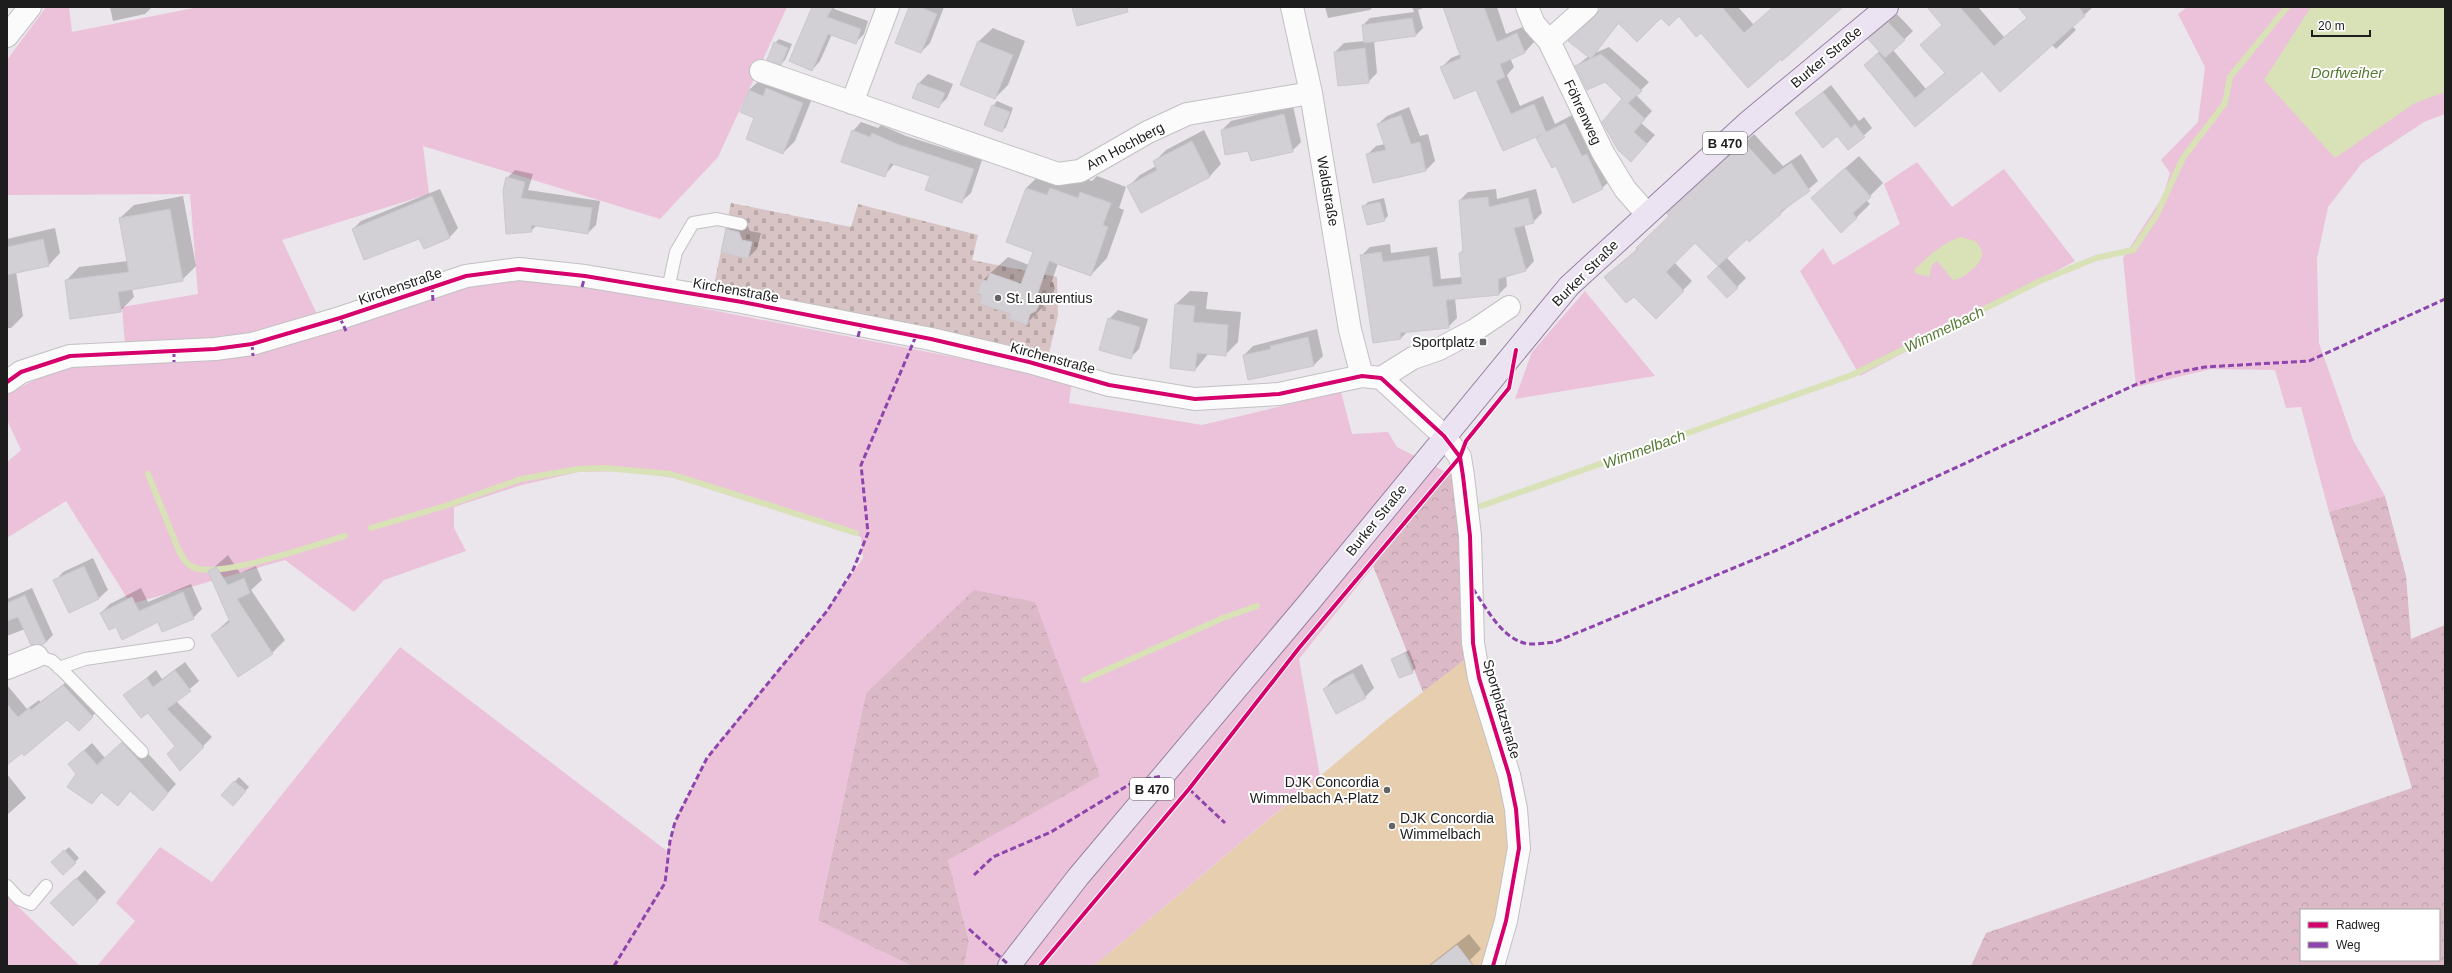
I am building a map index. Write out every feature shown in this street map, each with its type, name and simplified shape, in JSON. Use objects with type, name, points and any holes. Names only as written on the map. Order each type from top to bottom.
[{"type":"main road","name":"Burker Straße","points":[[1009,966],[1078,877],[1311,600],[1444,436],[1569,286],[1646,213],[1747,123],[1887,7]]},
{"type":"street","points":[[7,36],[30,7]]},
{"type":"street","points":[[852,103],[888,7]]},
{"type":"street","name":"Waldstraße","points":[[1292,7],[1311,93],[1350,330],[1371,377]]},
{"type":"street","name":"Föhrenweg","points":[[1526,7],[1534,24],[1549,41],[1603,153],[1625,189],[1646,213]]},
{"type":"street","points":[[1549,41],[1587,7]]},
{"type":"street","name":"Am Hochberg","points":[[761,71],[1058,174],[1080,171],[1148,132],[1187,114],[1311,93]]},
{"type":"street","name":"Kirchenstraße","points":[[7,382],[21,372],[70,356],[215,349],[252,344],[340,318],[466,276],[519,269],[585,276],[668,289],[931,339],[1028,362],[1109,385],[1195,399],[1279,394],[1371,377],[1413,358],[1438,349],[1475,330],[1509,307]]},
{"type":"street","points":[[1371,377],[1444,436]]},
{"type":"street","name":"Sportplatzstraße","points":[[1444,436],[1460,458],[1470,536],[1473,643],[1479,678],[1509,775],[1516,809],[1519,848],[1506,921],[1493,966]]},
{"type":"street","points":[[7,668],[37,656]]},
{"type":"lane","points":[[668,289],[676,252],[692,223],[717,219],[741,224]]},
{"type":"lane","points":[[59,668],[85,659],[188,644]]},
{"type":"lane","points":[[37,656],[52,661],[142,752]]},
{"type":"lane","points":[[7,886],[20,898],[31,904],[46,886]]},
{"type":"shaded area","points":[[46,7],[69,7],[72,32],[199,7],[787,7],[718,157],[660,219],[423,146],[429,194],[282,240],[325,331],[491,276],[547,278],[1072,380],[1069,403],[1202,425],[1341,392],[1352,434],[1388,432],[1397,447],[1448,473],[1299,659],[1320,776],[1094,966],[964,966],[969,941],[948,860],[1100,775],[974,591],[866,693],[818,919],[912,966],[97,966],[135,921],[116,903],[160,847],[212,882],[400,647],[667,851],[678,814],[712,750],[820,620],[863,558],[861,537],[674,478],[627,471],[578,472],[518,486],[454,507],[454,528],[466,551],[384,580],[354,612],[285,560],[131,604],[66,501],[7,538],[7,462],[21,450],[7,420],[7,394],[52,371],[126,359],[122,307],[198,294],[190,194],[7,195],[7,60]]},
{"type":"shaded area","points":[[2187,7],[2445,7],[2445,114],[2424,122],[2362,163],[2328,207],[2317,259],[2319,343],[2353,440],[2385,496],[2329,512],[2301,407],[2286,408],[2275,370],[2211,369],[2136,387],[2123,258],[2163,196],[2170,173],[2161,160],[2198,122],[2205,67],[2178,14]]},
{"type":"shaded area","points":[[1917,162],[1952,207],[2004,169],[2075,261],[1860,376],[1800,271],[1823,248],[1833,265],[1900,224],[1884,184]]},
{"type":"shaded area","points":[[1585,291],[1655,376],[1515,399],[1532,352]]},
{"type":"shaded area","name":"DJK Concordia Wimmelbach","points":[[1480,648],[1523,798],[1501,966],[1094,966],[1388,719]]},
{"type":"shaded area","points":[[7,896],[80,966],[7,966]]},
{"type":"green space","points":[[731,203],[851,227],[858,204],[978,235],[972,260],[1057,277],[1058,315],[1049,353],[714,285]]},
{"type":"green space","points":[[1468,451],[1480,648],[1423,692],[1373,566]]},
{"type":"green space","points":[[2385,496],[2406,576],[2411,639],[2445,625],[2445,966],[1971,966],[1986,933],[2412,788],[2329,512]]},
{"type":"green space","points":[[974,590],[1035,602],[1100,776],[948,860],[969,941],[964,966],[912,966],[818,920],[866,693]]},
{"type":"water","name":"Dorfweiher","points":[[2311,7],[2445,7],[2445,92],[2415,103],[2335,158],[2264,80]]},
{"type":"water","points":[[1961,237],[1975,241],[1982,252],[1976,266],[1967,274],[1953,280],[1937,261],[1932,265],[1929,277],[1915,273],[1914,270],[1936,250]]},
{"type":"building","points":[[812,7],[833,7],[827,17],[861,29],[856,44],[828,34],[812,71],[789,61]]},
{"type":"building","points":[[909,7],[920,7],[937,14],[921,53],[895,43]]},
{"type":"building","points":[[1072,7],[1127,7],[1128,12],[1077,26]]},
{"type":"building","points":[[1443,7],[1484,7],[1497,42],[1517,33],[1525,53],[1500,64],[1505,77],[1496,81],[1511,114],[1534,104],[1546,132],[1565,123],[1582,156],[1587,154],[1603,189],[1573,203],[1556,166],[1552,168],[1536,138],[1541,135],[1503,151],[1476,90],[1454,99],[1440,67],[1461,58]]},
{"type":"building","points":[[1602,7],[1722,7],[1744,33],[1773,7],[1843,7],[1782,61],[1781,59],[1748,88],[1701,33],[1696,37],[1679,16],[1669,26],[1661,18],[1637,42],[1618,23],[1591,59],[1568,41],[1595,16]]},
{"type":"building","points":[[1927,7],[1960,7],[1994,46],[2027,18],[2018,7],[2079,7],[2085,16],[2000,92],[1982,71],[1915,127],[1864,65],[1878,53],[1915,98],[1945,73],[1920,45],[1942,25]]},
{"type":"building","points":[[1412,18],[1416,36],[1364,43],[1362,25]]},
{"type":"building","points":[[1888,22],[1905,40],[1885,58],[1868,39]]},
{"type":"building","points":[[978,41],[1013,55],[995,99],[960,85]]},
{"type":"building","points":[[774,42],[788,48],[781,65],[767,60]]},
{"type":"building","points":[[1365,48],[1369,83],[1338,86],[1334,52]]},
{"type":"building","points":[[1601,54],[1642,91],[1628,103],[1645,119],[1634,132],[1647,144],[1631,162],[1618,150],[1602,122],[1622,99],[1605,82],[1587,90],[1575,66]]},
{"type":"building","points":[[918,83],[945,93],[939,108],[912,98]]},
{"type":"building","points":[[766,88],[803,103],[783,154],[746,139],[754,118],[740,112],[749,90],[763,96]]},
{"type":"building","points":[[1823,92],[1851,128],[1855,124],[1865,137],[1848,150],[1837,136],[1823,148],[1795,113]]},
{"type":"building","points":[[992,105],[1010,112],[1002,132],[984,125]]},
{"type":"building","points":[[1284,114],[1293,152],[1251,161],[1248,151],[1225,155],[1221,130]]},
{"type":"building","points":[[1401,115],[1411,144],[1420,142],[1426,171],[1373,183],[1366,154],[1386,150],[1377,124]]},
{"type":"building","points":[[852,130],[870,137],[872,133],[897,144],[974,169],[962,203],[925,190],[930,176],[890,163],[885,177],[841,162]]},
{"type":"building","points":[[1192,141],[1210,177],[1141,213],[1127,186],[1157,170],[1153,161]]},
{"type":"building","points":[[1744,142],[1774,175],[1791,163],[1810,191],[1780,212],[1781,214],[1749,242],[1747,239],[1718,266],[1695,243],[1666,272],[1684,291],[1656,319],[1634,297],[1626,303],[1604,277],[1638,249],[1636,248],[1669,216],[1667,213]]},
{"type":"building","points":[[1845,168],[1871,197],[1853,213],[1857,218],[1841,233],[1811,198]]},
{"type":"building","points":[[506,177],[525,182],[521,198],[592,208],[588,234],[531,225],[532,232],[506,234],[503,191]]},
{"type":"building","points":[[1026,188],[1047,195],[1050,188],[1078,198],[1080,192],[1111,203],[1103,225],[1108,227],[1091,276],[1049,261],[1036,298],[1039,305],[1036,311],[1030,314],[1027,325],[1009,319],[1011,314],[980,304],[982,295],[977,293],[982,280],[987,281],[990,273],[1021,284],[1033,252],[1006,242]]},
{"type":"building","points":[[432,196],[450,238],[424,249],[419,239],[364,260],[352,229]]},
{"type":"building","points":[[1488,197],[1489,207],[1528,198],[1534,223],[1514,228],[1526,271],[1498,279],[1499,295],[1446,300],[1449,328],[1400,333],[1401,339],[1373,343],[1360,255],[1381,252],[1383,262],[1429,256],[1433,287],[1462,284],[1459,253],[1463,252],[1459,200]]},
{"type":"building","points":[[1380,202],[1385,221],[1367,225],[1362,206]]},
{"type":"building","points":[[170,209],[183,281],[118,292],[121,312],[70,319],[65,280],[129,272],[119,218]]},
{"type":"building","points":[[726,229],[739,232],[742,240],[752,242],[748,259],[721,252]]},
{"type":"building","points":[[43,239],[49,266],[7,275],[7,247]]},
{"type":"building","points":[[1718,266],[1738,288],[1727,298],[1707,277]]},
{"type":"building","points":[[1175,304],[1195,306],[1193,322],[1228,325],[1226,356],[1197,353],[1195,371],[1170,368]]},
{"type":"building","points":[[1108,318],[1140,327],[1131,359],[1099,350]]},
{"type":"building","points":[[1308,337],[1314,366],[1248,380],[1243,355],[1271,349],[1270,346]]},
{"type":"building","points":[[84,566],[99,599],[69,613],[53,580]]},
{"type":"building","points":[[216,567],[228,585],[244,578],[250,593],[237,599],[273,654],[238,677],[211,635],[230,622],[208,571]]},
{"type":"building","points":[[183,592],[194,619],[162,632],[158,622],[122,640],[116,627],[109,630],[100,613],[132,597],[139,611]]},
{"type":"building","points":[[25,595],[46,642],[42,645],[31,645],[18,617],[7,621],[7,603]]},
{"type":"building","points":[[1405,653],[1413,673],[1399,678],[1391,659]]},
{"type":"building","points":[[175,670],[191,691],[167,709],[204,747],[180,771],[167,754],[175,746],[148,713],[141,718],[123,695],[147,678],[153,687]]},
{"type":"building","points":[[1353,673],[1366,698],[1336,714],[1323,689]]},
{"type":"building","points":[[63,685],[93,717],[79,731],[67,720],[24,756],[22,753],[7,765],[7,704],[18,717],[29,708],[31,710]]},
{"type":"building","points":[[122,742],[168,793],[153,811],[130,791],[118,806],[101,792],[92,804],[67,787],[76,774],[68,764],[84,750],[97,765]]},
{"type":"building","points":[[234,781],[246,791],[233,806],[221,795]]},
{"type":"building","points":[[64,850],[76,863],[63,875],[51,862]]},
{"type":"building","points":[[76,878],[98,901],[73,926],[50,903]]},
{"type":"building","points":[[1457,945],[1473,966],[1430,966]]},
{"type":"waterway","name":"Wimmelbach","points":[[1481,506],[1852,375],[2040,281],[2096,258],[2133,250],[2156,216],[2183,158],[2225,103],[2230,77],[2287,7]]},
{"type":"waterway","points":[[371,528],[448,505],[521,479],[578,469],[606,468],[671,474],[856,533]]},
{"type":"waterway","points":[[148,474],[179,551],[183,558],[193,567],[205,570],[223,569],[244,565],[345,536]]},
{"type":"waterway","points":[[1084,680],[1223,618],[1257,606]]},
{"type":"marked path","points":[[582,287],[585,276]]},
{"type":"marked path","points":[[432,286],[433,301]]},
{"type":"marked path","points":[[1473,589],[1494,619],[1506,633],[1513,638],[1529,644],[1555,642],[1777,550],[2137,384],[2168,374],[2205,367],[2309,361],[2445,299]]},
{"type":"marked path","points":[[340,318],[346,331]]},
{"type":"marked path","points":[[858,337],[861,325]]},
{"type":"marked path","points":[[614,966],[665,883],[670,841],[675,822],[707,758],[827,611],[853,570],[868,533],[861,465],[916,336]]},
{"type":"marked path","points":[[252,344],[253,356]]},
{"type":"marked path","points":[[174,351],[174,362]]},
{"type":"marked path","points":[[974,875],[993,857],[1051,832],[1135,781],[1162,776]]},
{"type":"marked path","points":[[1189,789],[1225,823]]},
{"type":"marked path","points":[[969,929],[1009,965]]},
{"type":"cycle path","points":[[7,382],[21,372],[70,356],[215,349],[252,344],[340,318],[466,276],[519,269],[585,276],[742,302],[931,339],[1029,362],[1109,385],[1195,399],[1279,394],[1362,376],[1381,378],[1444,436],[1460,457],[1470,536],[1473,643],[1479,678],[1509,775],[1516,809],[1519,848],[1506,921],[1493,966]]},
{"type":"cycle path","points":[[1040,966],[1189,789],[1299,648],[1460,457],[1466,441],[1509,388],[1516,350]]},
{"type":"place","name":"St. Laurentius","points":[[998,298]]},
{"type":"place","name":"Sportplatz","points":[[1483,342]]},
{"type":"place","name":"DJK Concordia Wimmelbach A-Platz","points":[[1387,790]]},
{"type":"place","name":"DJK Concordia Wimmelbach","points":[[1392,826]]}]
